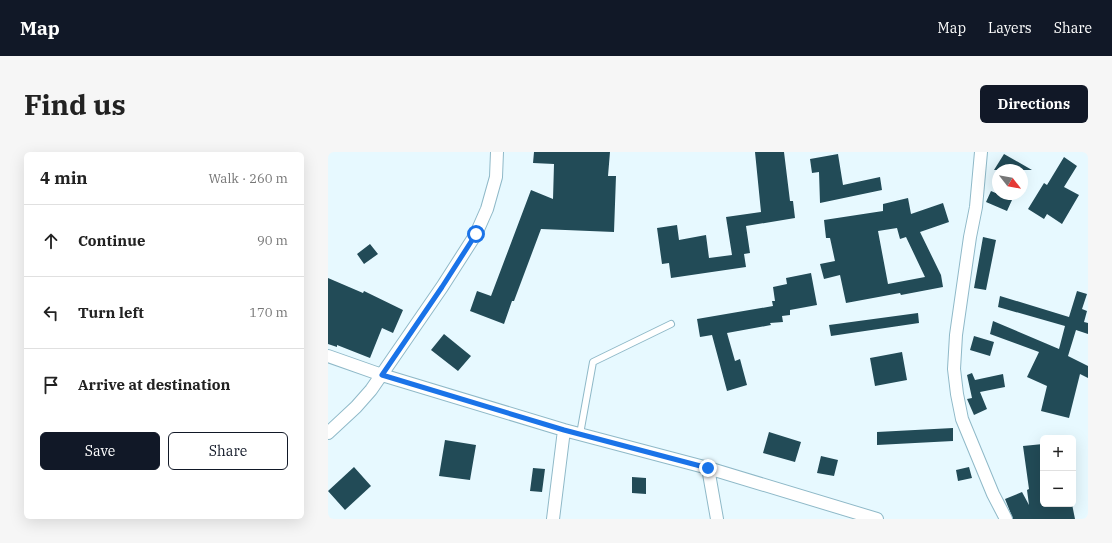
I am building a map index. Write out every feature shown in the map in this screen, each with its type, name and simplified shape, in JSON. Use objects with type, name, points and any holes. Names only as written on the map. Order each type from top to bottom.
[{"type":"street","points":[[328,433],[356,407],[371,390],[442,287],[476,234],[487,209],[496,177],[498,152]]},
{"type":"street","points":[[981,152],[976,207],[970,237],[956,335],[954,370],[962,419],[993,494],[1006,519]]},
{"type":"street","points":[[328,356],[382,375],[564,430],[708,468],[877,519]]},
{"type":"street","points":[[553,519],[564,430]]},
{"type":"street","points":[[708,468],[717,519]]},
{"type":"lane","points":[[580,434],[593,362],[671,324]]},
{"type":"building","points":[[534,152],[610,152],[608,176],[616,176],[614,232],[541,229],[504,324],[470,311],[477,291],[491,296],[531,190],[553,199],[554,164],[533,163]]},
{"type":"building","points":[[755,152],[784,152],[790,201],[793,201],[795,218],[746,226],[750,253],[744,254],[746,267],[671,278],[669,263],[662,264],[657,228],[677,225],[679,240],[706,235],[709,258],[732,255],[726,217],[761,212]]},
{"type":"building","points":[[838,154],[843,185],[880,177],[882,190],[820,203],[819,172],[812,173],[810,159]]},
{"type":"building","points":[[1004,154],[1022,164],[998,164]]},
{"type":"building","points":[[1064,157],[1077,166],[1064,187],[1079,195],[1062,224],[1047,214],[1044,219],[1028,209],[1044,183],[1047,185]]},
{"type":"building","points":[[991,191],[992,200],[1012,200],[1007,211],[986,202]]},
{"type":"building","points":[[908,198],[911,214],[943,203],[949,222],[920,232],[941,275],[943,287],[846,303],[840,275],[824,279],[820,264],[835,261],[830,238],[826,238],[824,220],[883,211],[883,204]],"holes":[[[897,228],[900,239],[906,237],[925,277],[888,284],[878,231]]]},
{"type":"building","points":[[983,237],[996,240],[986,290],[974,288]]},
{"type":"building","points":[[370,244],[378,254],[364,264],[357,254]]},
{"type":"building","points":[[811,273],[817,305],[790,310],[790,315],[782,316],[783,322],[770,323],[771,325],[727,333],[735,361],[740,359],[747,385],[727,391],[712,335],[700,337],[697,319],[773,306],[772,301],[775,301],[773,287],[787,284],[786,278]]},
{"type":"building","points":[[328,278],[363,293],[364,291],[403,310],[393,333],[382,328],[370,358],[337,345],[337,347],[328,344]]},
{"type":"building","points":[[1077,291],[1087,294],[1082,309],[1087,311],[1084,322],[1088,323],[1088,334],[1076,330],[1068,356],[1088,366],[1088,378],[1080,374],[1069,418],[1041,411],[1047,386],[1027,377],[1039,352],[990,334],[993,321],[1059,349],[1065,326],[998,307],[1000,296],[1069,317]]},
{"type":"building","points":[[918,313],[919,323],[831,336],[829,325]]},
{"type":"building","points":[[444,334],[471,356],[458,371],[431,350]]},
{"type":"building","points":[[974,336],[994,342],[990,356],[970,350]]},
{"type":"building","points":[[902,352],[907,380],[875,386],[870,358]]},
{"type":"building","points":[[972,373],[975,380],[1003,374],[1005,387],[980,392],[987,409],[974,415],[967,399],[972,398],[967,375]]},
{"type":"building","points":[[953,428],[953,441],[877,445],[877,432]]},
{"type":"building","points":[[769,432],[801,442],[795,462],[763,453]]},
{"type":"building","points":[[445,440],[476,445],[470,480],[439,476]]},
{"type":"building","points":[[1040,444],[1040,507],[1073,507],[1075,519],[1013,519],[1005,499],[1022,492],[1029,505],[1027,490],[1029,489],[1023,446]]},
{"type":"building","points":[[821,456],[838,460],[834,476],[817,473]]},
{"type":"building","points":[[354,467],[371,486],[345,510],[328,491]]},
{"type":"building","points":[[969,467],[972,478],[958,481],[956,470]]},
{"type":"building","points":[[533,468],[545,469],[542,492],[530,491]]},
{"type":"building","points":[[632,477],[646,478],[646,494],[632,493]]},
{"type":"route","points":[[476,234],[382,375],[564,430],[708,468]]}]
